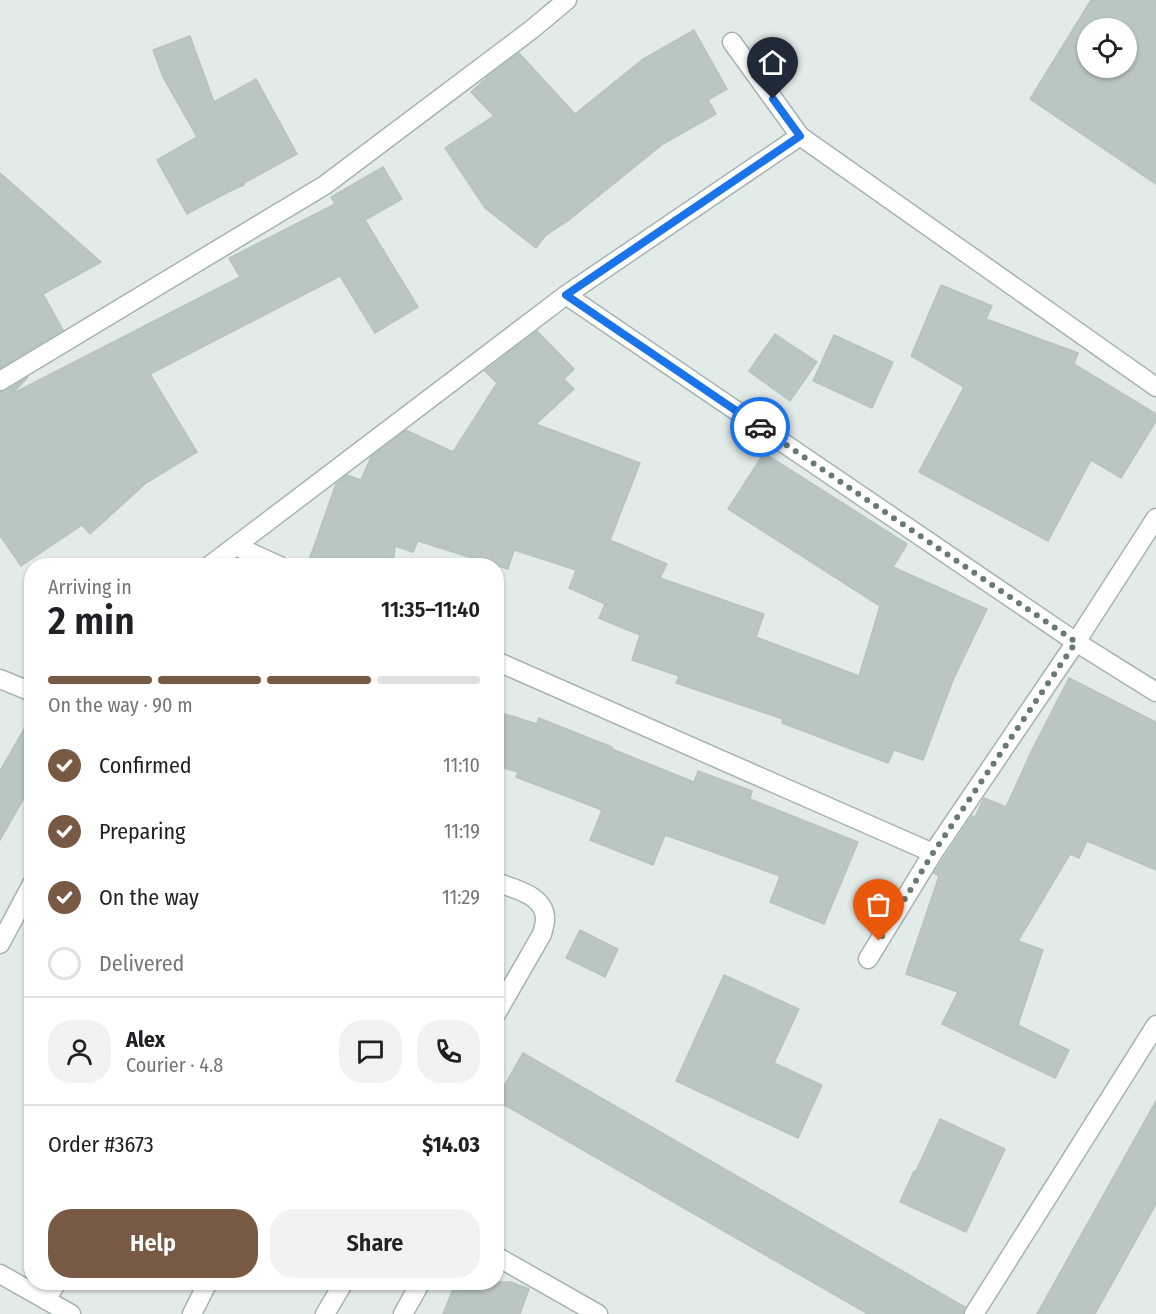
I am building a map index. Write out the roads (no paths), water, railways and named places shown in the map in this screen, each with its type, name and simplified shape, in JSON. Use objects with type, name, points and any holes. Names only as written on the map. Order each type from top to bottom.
[{"type":"street","points":[[0,381],[325,185],[531,30],[567,0]]},
{"type":"street","points":[[732,42],[800,136],[1156,387]]},
{"type":"street","points":[[220,558],[566,295],[800,136]]},
{"type":"street","points":[[566,295],[1076,642],[1156,692]]},
{"type":"street","points":[[868,959],[933,853],[1076,642],[1156,518]]},
{"type":"street","points":[[236,546],[262,558]]},
{"type":"street","points":[[504,665],[933,853]]},
{"type":"street","points":[[0,679],[24,689]]},
{"type":"street","points":[[504,885],[533,897],[543,906],[545,920],[542,934],[504,1000]]},
{"type":"street","points":[[0,944],[24,899]]},
{"type":"street","points":[[974,1314],[1156,1025]]},
{"type":"street","points":[[504,1261],[598,1314]]},
{"type":"street","points":[[0,1274],[24,1288]]},
{"type":"street","points":[[28,1290],[71,1314]]},
{"type":"street","points":[[46,1300],[52,1290]]},
{"type":"street","points":[[192,1314],[204,1290]]},
{"type":"street","points":[[325,1314],[339,1290]]},
{"type":"street","points":[[403,1314],[416,1290]]}]
